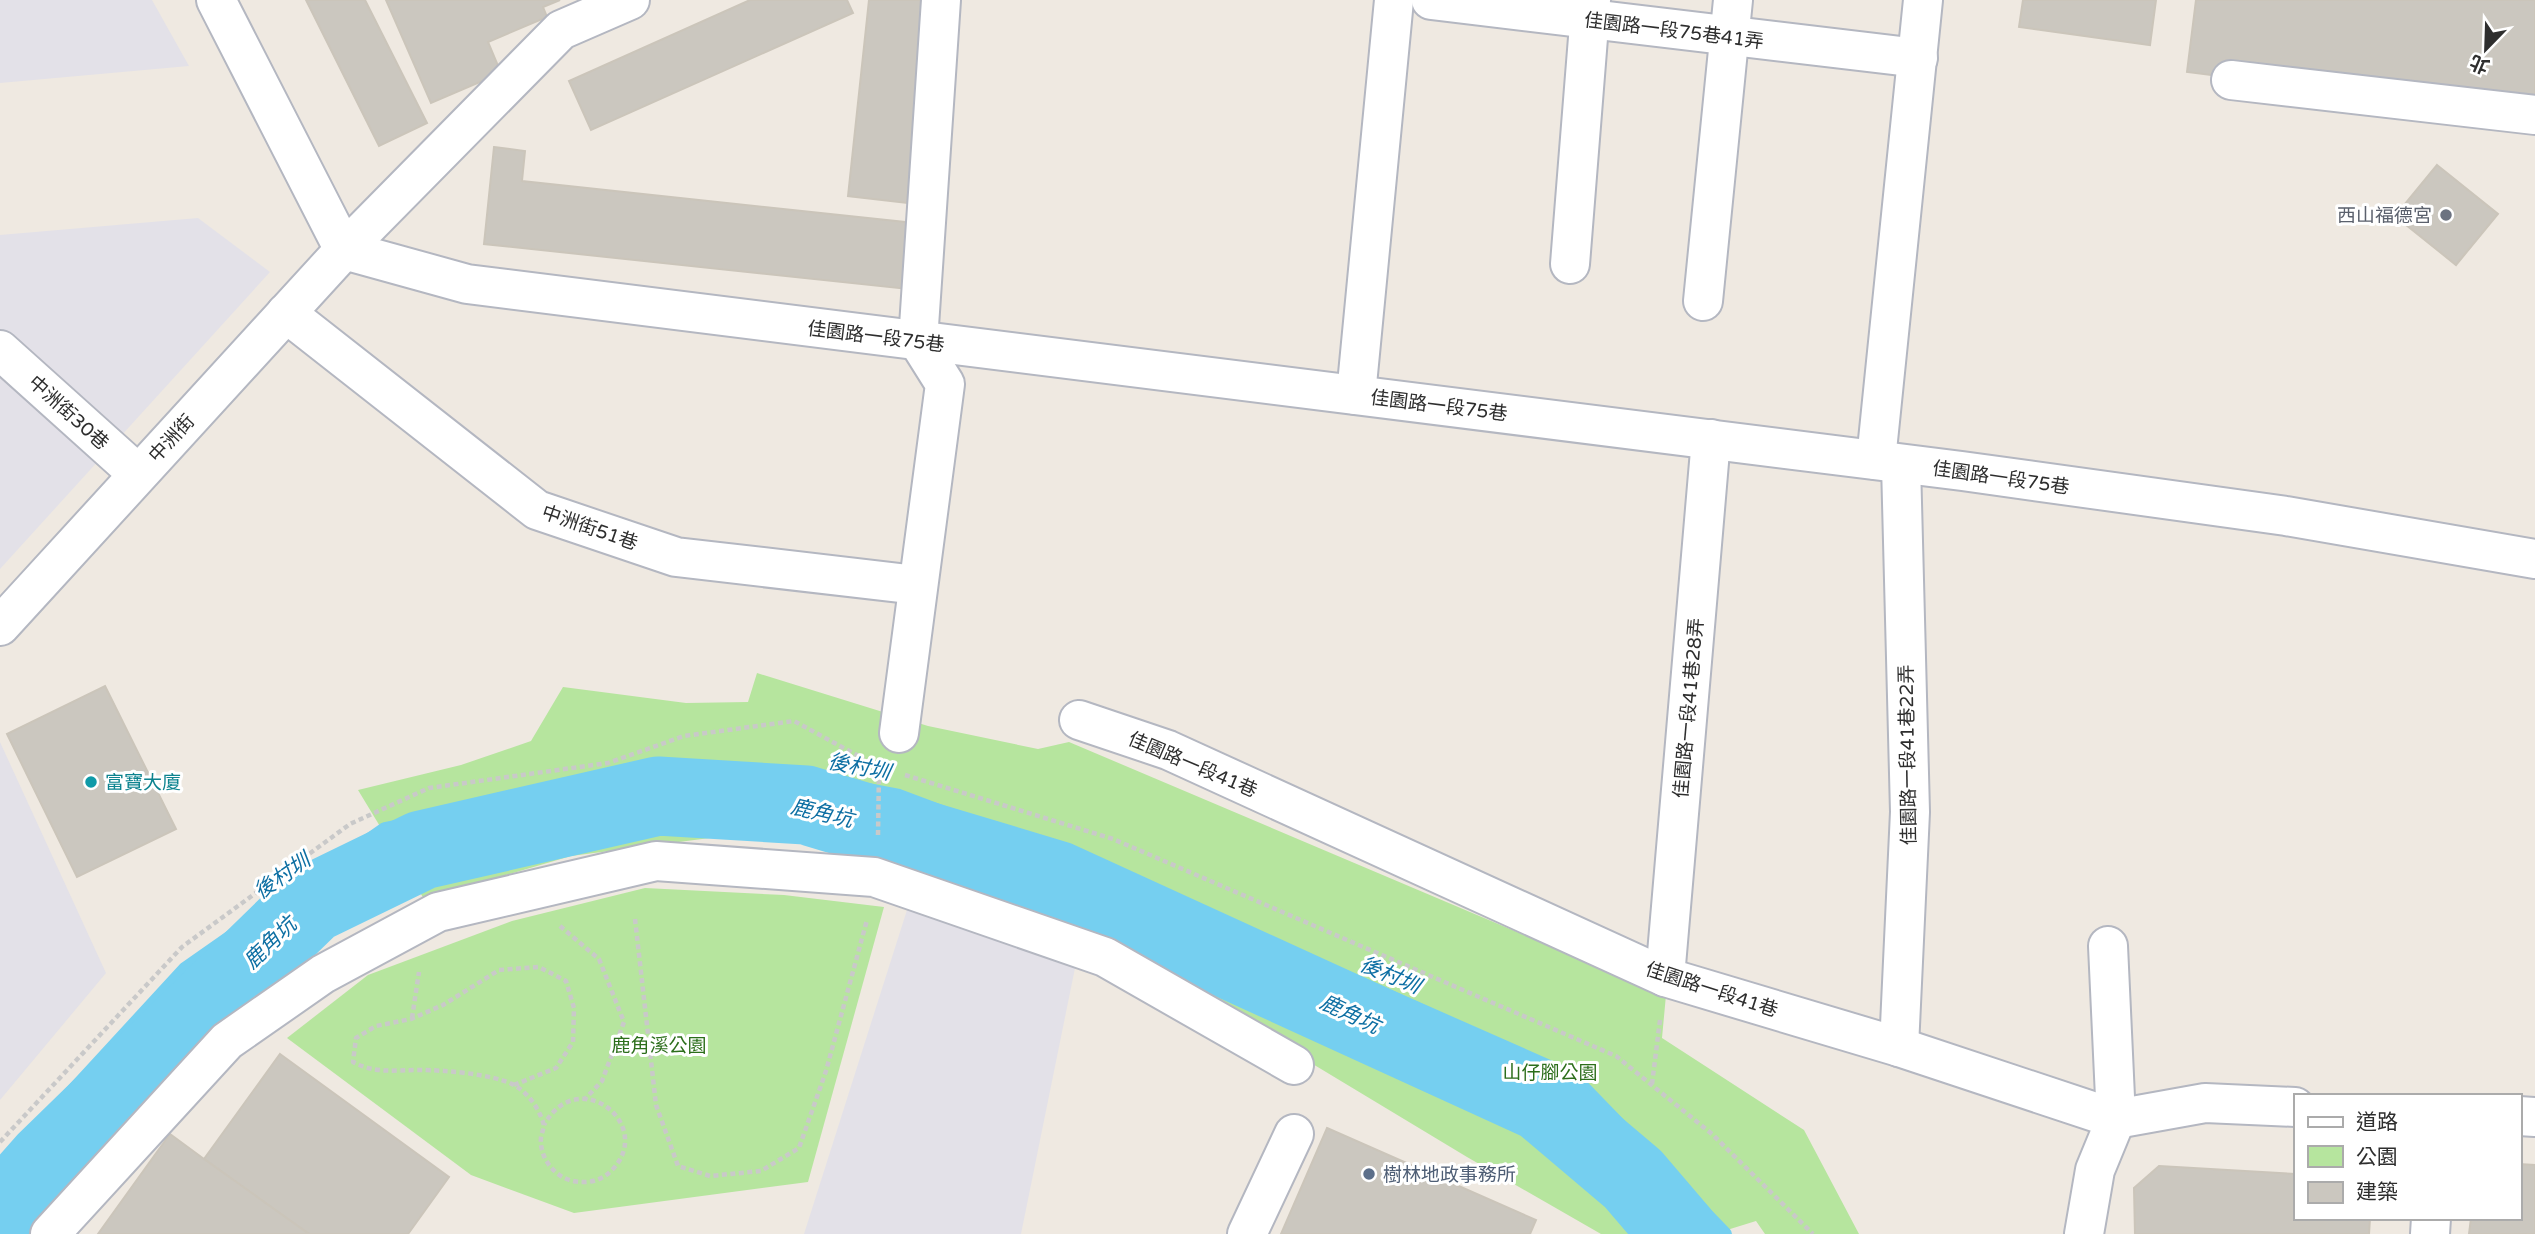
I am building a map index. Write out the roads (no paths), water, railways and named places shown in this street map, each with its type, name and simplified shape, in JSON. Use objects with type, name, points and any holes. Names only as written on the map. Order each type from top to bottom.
[{"type":"street","points":[[216,0],[344,250]]},
{"type":"street","name":"中洲街","points":[[0,626],[344,250],[561,30],[630,0]]},
{"type":"street","points":[[898,733],[946,384],[918,341],[941,0]]},
{"type":"street","points":[[1356,395],[1394,0]]},
{"type":"street","name":"佳園路一段75巷41弄","points":[[1431,0],[1731,18],[1917,58]]},
{"type":"street","name":"佳園路一段41巷22弄","points":[[1899,1047],[1910,812],[1889,462],[1923,0]]},
{"type":"street","points":[[1570,264],[1590,10]]},
{"type":"street","points":[[1703,300],[1731,18]]},
{"type":"street","points":[[2231,80],[2535,115]]},
{"type":"street","name":"佳園路一段75巷","points":[[344,250],[467,284],[1889,462],[2286,516],[2535,559]]},
{"type":"street","name":"中洲街51巷","points":[[286,313],[537,510],[676,557],[917,585]]},
{"type":"street","name":"中洲街30巷","points":[[0,350],[138,474]]},
{"type":"street","name":"佳園路一段41巷28弄","points":[[1665,977],[1711,439]]},
{"type":"street","name":"佳園路一段41巷","points":[[1079,720],[1168,750],[1665,977],[1899,1047],[2116,1119],[2205,1103],[2294,1107]]},
{"type":"street","points":[[50,1234],[227,1041],[323,974],[438,912],[656,861],[874,877],[1105,957],[1294,1065]]},
{"type":"street","points":[[2084,1234],[2095,1170],[2116,1119],[2108,946]]},
{"type":"street","points":[[1247,1234],[1294,1134]]},
{"type":"waterway","name":"後村圳","points":[[0,1170],[185,969],[385,829],[633,779],[767,771],[899,796],[1056,855],[1237,929],[1574,1078],[1725,1234]]},
{"type":"waterway","name":"鹿角坑","points":[[0,1214],[47,1161],[311,904],[422,850],[658,796],[806,805],[1056,880],[1542,1102],[1633,1179],[1680,1234]]},
{"type":"place","name":"西山福德宮","points":[[2446,215]]},
{"type":"place","name":"富寶大廈","points":[[91,782]]},
{"type":"place","name":"樹林地政事務所","points":[[1369,1174]]},
{"type":"park label","name":"鹿角溪公園","points":[[659,1045]]},
{"type":"park label","name":"山仔腳公園","points":[[1550,1072]]}]
